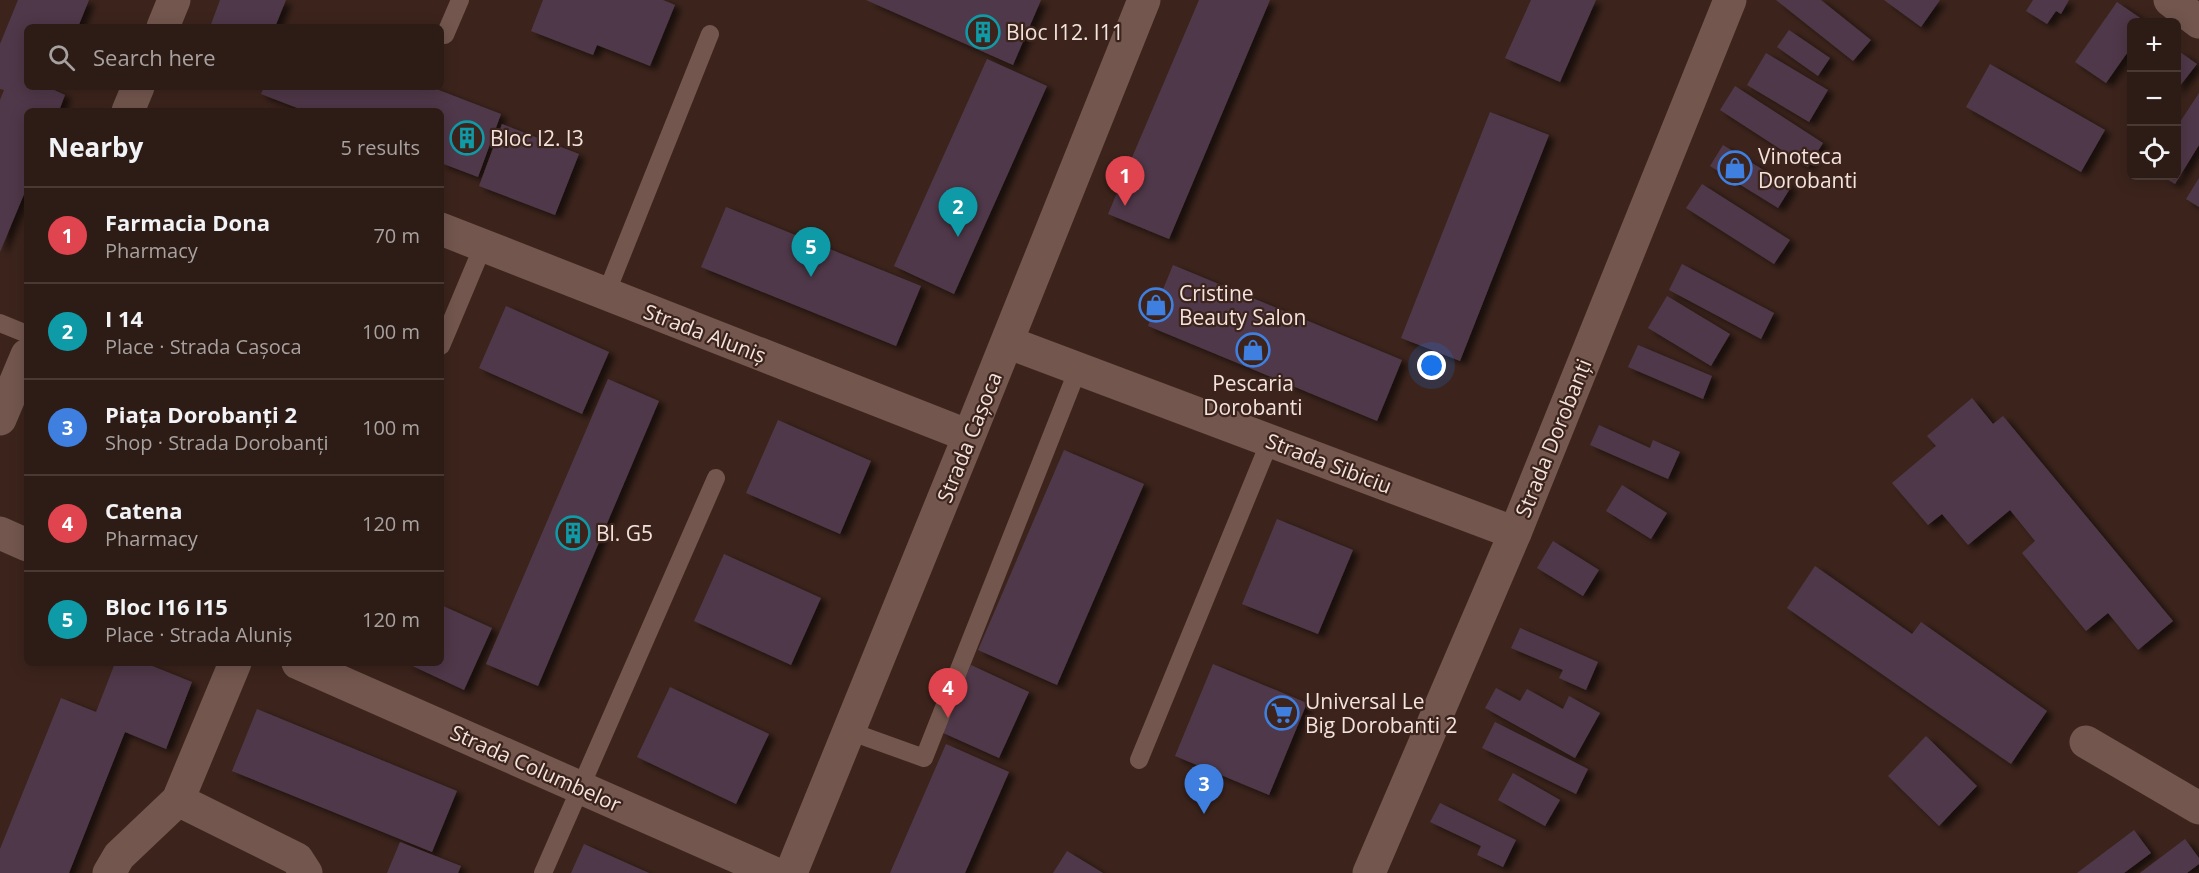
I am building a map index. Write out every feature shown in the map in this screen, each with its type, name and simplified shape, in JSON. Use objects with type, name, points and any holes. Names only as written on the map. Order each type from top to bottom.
[{"type":"street","points":[[164,24],[174,0]]},
{"type":"street","name":"Strada Cașoca","points":[[791,873],[1144,0]]},
{"type":"street","name":"Strada Dorobanți","points":[[1369,873],[1515,533],[1730,0]]},
{"type":"street","points":[[2170,0],[2199,22]]},
{"type":"street","name":"Strada Aluniș","points":[[444,230],[969,436]]},
{"type":"street","name":"Strada Sibiciu","points":[[1007,342],[1515,533]]},
{"type":"street","points":[[0,419],[24,362]]},
{"type":"street","points":[[0,533],[24,544]]},
{"type":"street","points":[[109,873],[119,856],[177,800],[234,666]]},
{"type":"street","name":"Strada Columbelor","points":[[305,666],[774,873]]},
{"type":"street","points":[[2086,742],[2199,808]]},
{"type":"street","points":[[177,800],[297,859],[306,873]]},
{"type":"lane","points":[[445,35],[460,0]]},
{"type":"lane","points":[[606,294],[710,34]]},
{"type":"lane","points":[[444,338],[483,246]]},
{"type":"lane","points":[[0,323],[24,333]]},
{"type":"lane","points":[[849,732],[924,758],[1078,369]]},
{"type":"lane","points":[[1139,760],[1270,441]]},
{"type":"lane","points":[[543,873],[716,478]]},
{"type":"building","points":[[18,0],[89,0],[79,24],[24,24],[24,90],[54,90],[65,95],[60,108],[24,108],[24,194],[0,252],[0,100],[4,90],[0,89],[0,44]]},
{"type":"building","points":[[220,0],[286,0],[276,24],[211,24]]},
{"type":"building","points":[[543,0],[663,0],[675,5],[650,66],[597,45],[593,55],[531,31]]},
{"type":"building","name":"Bloc I12. I11","points":[[866,0],[1041,0],[1013,65]]},
{"type":"building","points":[[1199,0],[1270,0],[1169,239],[1108,214]]},
{"type":"building","points":[[1531,0],[1596,0],[1560,82],[1505,58]]},
{"type":"building","points":[[1776,0],[1821,0],[1871,40],[1853,61]]},
{"type":"building","points":[[1884,0],[1940,0],[1921,27]]},
{"type":"building","points":[[2033,0],[2069,0],[2061,14],[2056,11],[2047,24],[2026,11]]},
{"type":"building","points":[[2117,2],[2140,18],[2127,18],[2127,53],[2106,83],[2075,62]]},
{"type":"building","points":[[1789,30],[1830,58],[1818,76],[1777,47]]},
{"type":"building","points":[[1766,53],[1828,90],[1809,122],[1747,85]]},
{"type":"building","points":[[2181,53],[2197,64],[2181,85]]},
{"type":"building","points":[[987,59],[1047,86],[954,294],[894,266]]},
{"type":"building","points":[[1990,64],[2105,130],[2081,172],[1966,107]]},
{"type":"building","points":[[1735,86],[1823,143],[1808,167],[1720,110]]},
{"type":"building","name":"Bloc I2. I3","points":[[263,90],[439,90],[501,114],[478,177],[444,164],[444,108],[297,108],[261,94]]},
{"type":"building","points":[[2199,93],[2199,145],[2181,174],[2181,126],[2181,120]]},
{"type":"building","points":[[1490,112],[1549,135],[1460,361],[1401,338]]},
{"type":"building","points":[[502,124],[579,154],[555,215],[479,186]]},
{"type":"building","points":[[1723,145],[1791,187],[1778,208],[1710,166]]},
{"type":"building","points":[[2199,178],[2199,207],[2186,199]]},
{"type":"building","points":[[1702,184],[1790,240],[1774,264],[1686,208]]},
{"type":"building","points":[[726,207],[921,286],[896,346],[701,267]]},
{"type":"building","points":[[1682,264],[1774,313],[1761,339],[1669,290]]},
{"type":"building","points":[[1173,265],[1402,360],[1377,421],[1148,326]]},
{"type":"building","points":[[1667,296],[1730,334],[1711,366],[1648,328]]},
{"type":"building","points":[[506,306],[609,352],[582,414],[479,368]]},
{"type":"building","points":[[1638,345],[1712,376],[1703,399],[1628,367]]},
{"type":"building","name":"Bl. G5","points":[[608,379],[659,401],[538,686],[486,664]]},
{"type":"building","points":[[1972,398],[1993,424],[2003,416],[2173,621],[2138,650],[2108,613],[2086,631],[2022,553],[2035,541],[2010,510],[1968,545],[1942,514],[1928,525],[1892,483],[1936,446],[1927,436]]},
{"type":"building","points":[[778,420],[871,461],[840,534],[746,493]]},
{"type":"building","points":[[1599,425],[1650,448],[1653,440],[1680,452],[1668,479],[1590,445]]},
{"type":"building","points":[[1064,450],[1144,484],[1057,685],[978,650]]},
{"type":"building","points":[[1622,485],[1667,513],[1651,539],[1606,511]]},
{"type":"building","points":[[1277,519],[1353,550],[1318,634],[1242,604]]},
{"type":"building","points":[[1553,541],[1599,570],[1583,596],[1537,568]]},
{"type":"building","points":[[724,554],[821,598],[791,665],[694,621]]},
{"type":"building","points":[[1815,566],[1912,634],[1921,622],[2047,711],[2011,764],[1787,608]]},
{"type":"building","points":[[444,606],[492,628],[464,690],[412,666],[444,666]]},
{"type":"building","points":[[1520,628],[1598,662],[1586,690],[1559,678],[1563,670],[1511,648]]},
{"type":"building","points":[[1213,664],[1307,703],[1269,795],[1175,756]]},
{"type":"building","points":[[971,665],[1029,692],[999,758],[941,732]]},
{"type":"building","points":[[114,666],[152,666],[192,682],[166,749],[125,732],[69,873],[0,873],[0,849],[61,698],[96,712]]},
{"type":"building","points":[[670,687],[769,734],[736,804],[637,757]]},
{"type":"building","points":[[1496,688],[1520,701],[1527,689],[1563,709],[1569,696],[1600,713],[1575,758],[1485,708]]},
{"type":"building","points":[[257,709],[457,791],[432,852],[232,771]]},
{"type":"building","points":[[1495,722],[1588,769],[1576,794],[1482,748]]},
{"type":"building","points":[[1926,736],[1977,786],[1939,826],[1888,776]]},
{"type":"building","points":[[946,744],[1009,772],[965,873],[890,873]]},
{"type":"building","points":[[1513,773],[1560,800],[1545,826],[1498,800]]},
{"type":"building","points":[[1440,803],[1516,840],[1503,867],[1477,855],[1481,846],[1430,822]]},
{"type":"building","points":[[2134,830],[2151,853],[2124,873],[2077,873]]},
{"type":"building","points":[[2185,839],[2199,858],[2199,864],[2187,873],[2140,873]]},
{"type":"building","points":[[400,842],[461,866],[458,873],[387,873]]},
{"type":"building","points":[[584,844],[649,873],[571,873]]},
{"type":"building","points":[[1067,851],[1103,873],[1053,873]]},
{"type":"place","name":"Bloc I12. I11","points":[[983,32]]},
{"type":"place","name":"Bloc I2. I3","points":[[467,138]]},
{"type":"place","name":"Vinoteca Dorobanti","points":[[1735,168]]},
{"type":"place","name":"Farmacia Dona","points":[[1125,206]]},
{"type":"place","name":"I 14","points":[[958,237]]},
{"type":"place","name":"Bloc I16 I15","points":[[811,277]]},
{"type":"place","name":"Cristine Beauty Salon","points":[[1156,305]]},
{"type":"place","name":"Pescaria Dorobanti","points":[[1253,350]]},
{"type":"place","name":"Bl. G5","points":[[573,533]]},
{"type":"place","name":"Universal Le Big Dorobanti 2","points":[[1282,713]]},
{"type":"place","name":"Catena","points":[[948,718]]},
{"type":"place","name":"Piața Dorobanți 2","points":[[1204,814]]}]
